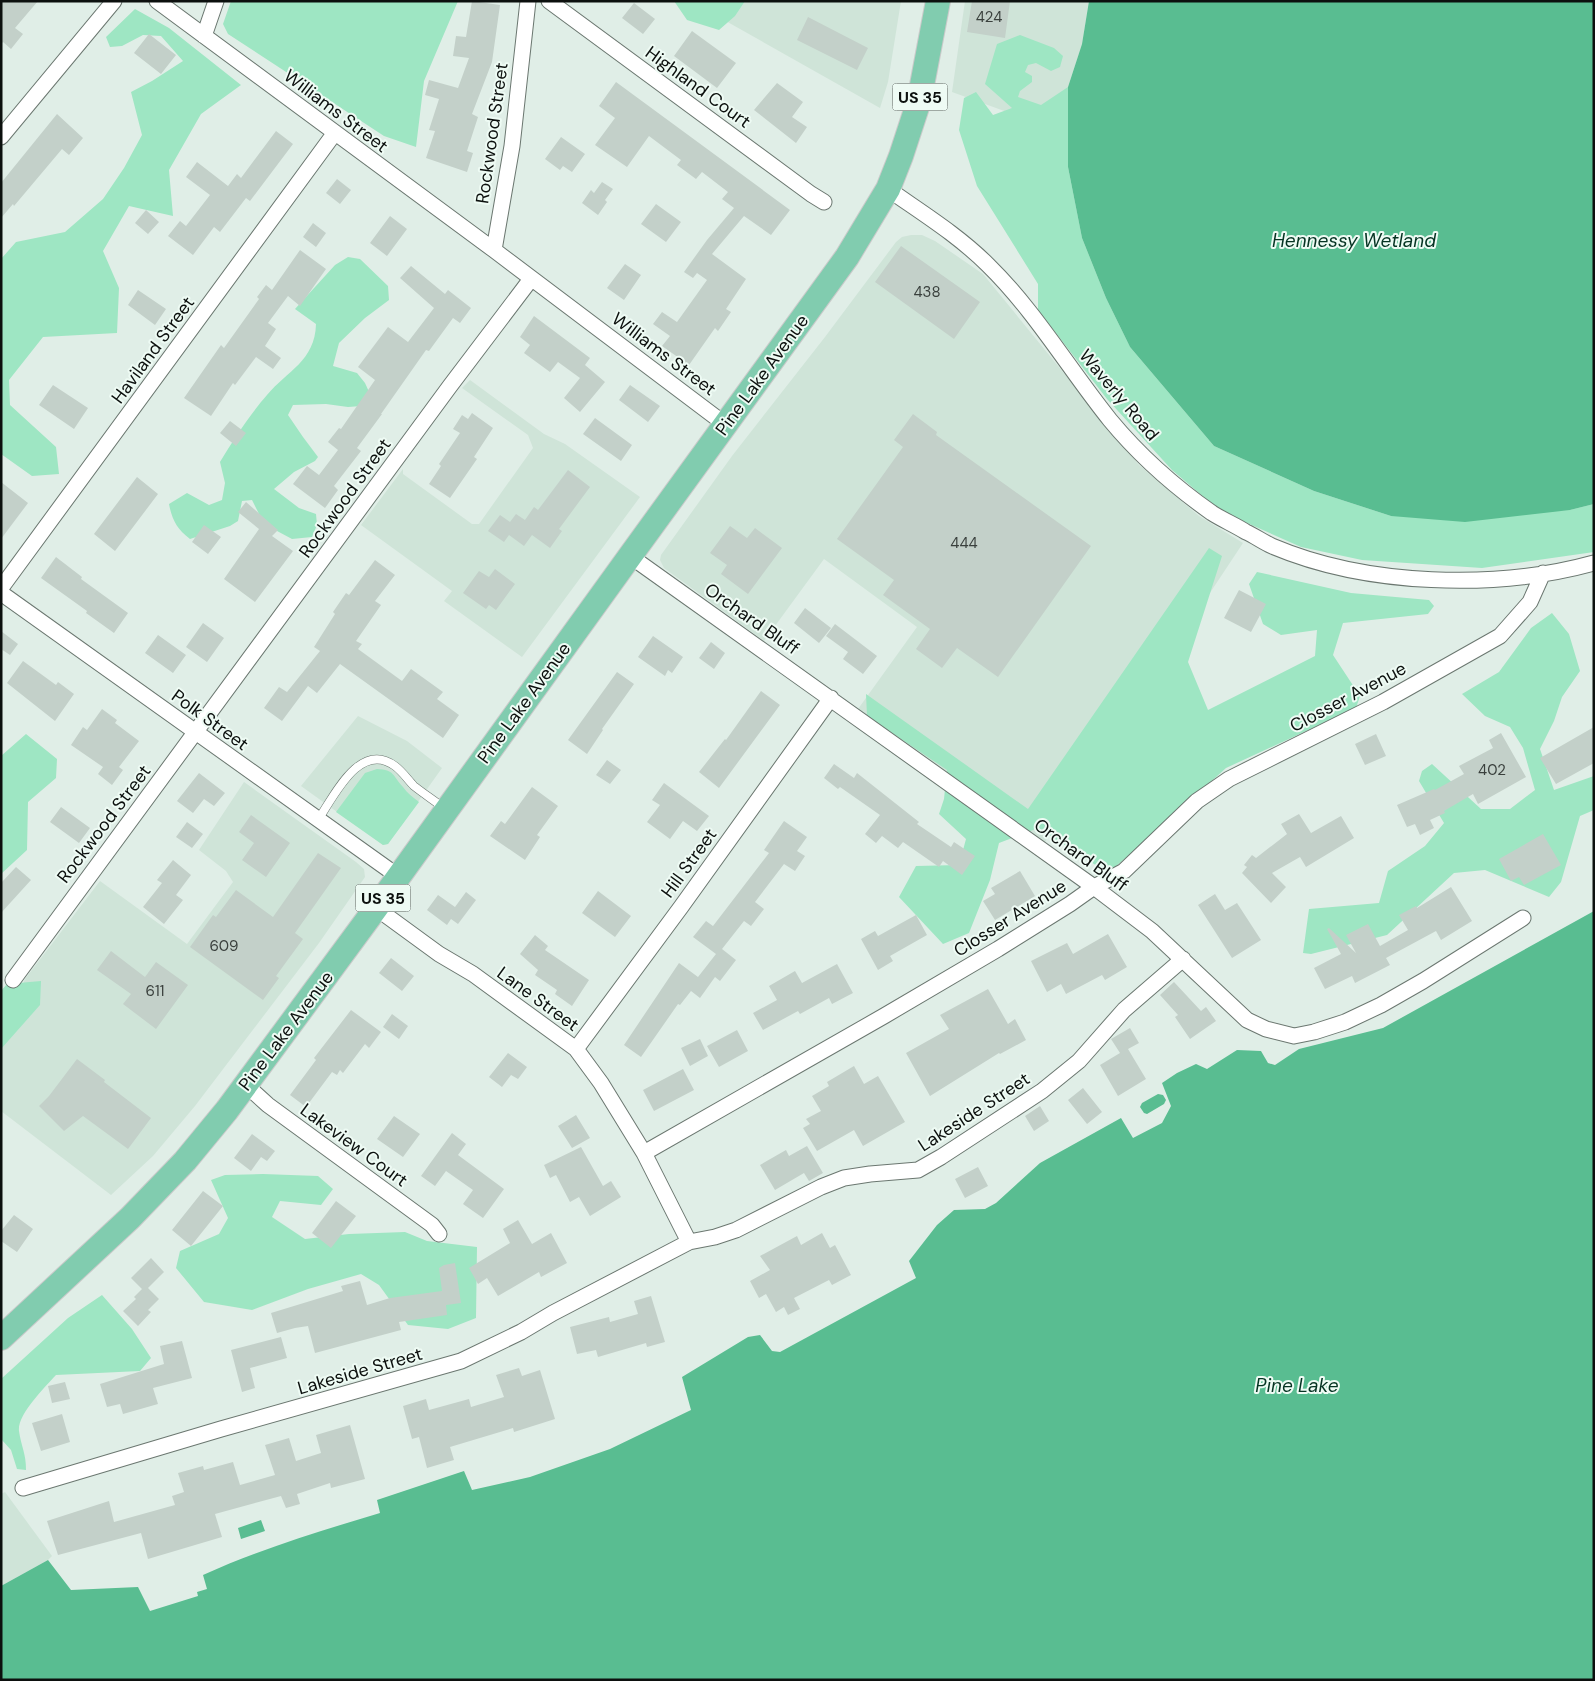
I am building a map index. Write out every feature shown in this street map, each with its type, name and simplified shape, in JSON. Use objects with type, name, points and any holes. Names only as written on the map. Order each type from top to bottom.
[{"type":"main road","name":"Pine Lake Avenue","points":[[1,1338],[130,1218],[185,1162],[246,1085],[399,877],[847,257],[888,189],[901,156],[919,101],[938,1]]},
{"type":"street","points":[[1,136],[114,1]]},
{"type":"street","name":"Williams Street","points":[[157,1],[334,134],[494,250]]},
{"type":"street","points":[[204,36],[216,1]]},
{"type":"street","name":"Rockwood Street","points":[[494,250],[512,146],[528,1]]},
{"type":"street","name":"Highland Court","points":[[549,1],[824,202]]},
{"type":"street","name":"Haviland Street","points":[[1,588],[334,134]]},
{"type":"street","name":"Waverly Road","points":[[888,189],[950,232],[988,264],[1031,315],[1111,421],[1162,474],[1213,514],[1271,546],[1332,567],[1376,574],[1447,580],[1503,579],[1571,570],[1594,563]]},
{"type":"street","points":[[494,250],[531,279]]},
{"type":"street","name":"Williams Street","points":[[531,279],[726,425]]},
{"type":"street","name":"Rockwood Street","points":[[12,980],[531,279]]},
{"type":"street","name":"Orchard Bluff","points":[[630,556],[1094,886],[1152,931],[1247,1020],[1266,1030],[1294,1036],[1346,1022],[1422,981],[1523,918]]},
{"type":"street","name":"Closser Avenue","points":[[644,1153],[884,1016],[998,949],[1070,904],[1094,886],[1124,871],[1197,801],[1229,779],[1383,702],[1500,636],[1530,602],[1543,573]]},
{"type":"street","name":"Polk Street","points":[[1,593],[399,877]]},
{"type":"street","name":"Hill Street","points":[[576,1049],[831,698]]},
{"type":"street","name":"Lane Street","points":[[376,908],[439,954],[473,974],[576,1049],[601,1083],[644,1153]]},
{"type":"street","name":"Lakeside Street","points":[[22,1488],[226,1427],[460,1361],[521,1332],[553,1313],[689,1242],[715,1237],[736,1230],[821,1187],[844,1178],[918,1170],[1042,1091],[1079,1062],[1124,1010],[1183,959]]},
{"type":"street","name":"Lakeview Court","points":[[246,1085],[268,1105],[432,1224],[439,1234]]},
{"type":"street","points":[[644,1153],[689,1242]]},
{"type":"lane","points":[[318,820],[349,774],[361,763],[373,760],[395,766],[415,786],[447,810]]},
{"type":"shaded area","points":[[231,1],[458,1],[424,81],[416,147],[384,136],[228,34],[223,24]]},
{"type":"shaded area","points":[[674,1],[745,1],[735,16],[719,30],[687,20]]},
{"type":"shaded area","points":[[727,1],[901,1],[888,82],[880,108],[724,20]]},
{"type":"shaded area","points":[[965,1],[1089,1],[1082,44],[1068,87],[1068,134],[952,92]]},
{"type":"shaded area","points":[[135,9],[169,28],[241,85],[201,114],[169,170],[173,216],[129,206],[103,251],[119,288],[117,333],[43,337],[9,380],[10,405],[56,447],[59,474],[32,476],[1,454],[1,259],[16,242],[65,232],[103,199],[124,168],[142,135],[131,92],[183,61],[161,36],[143,35],[122,46],[110,47],[106,37]]},
{"type":"shaded area","points":[[1020,35],[1054,48],[1063,56],[1060,67],[1051,71],[1036,63],[1028,65],[1025,72],[1032,76],[1032,82],[1020,91],[1018,97],[1041,105],[1068,87],[1068,167],[1082,238],[1106,298],[1130,347],[1214,446],[1314,491],[1391,516],[1570,510],[1594,504],[1594,552],[1482,568],[1362,560],[1301,547],[1220,511],[1172,470],[1107,399],[1038,310],[1038,284],[977,186],[959,130],[964,98],[976,92],[993,115],[1012,108],[985,84],[997,44]]},
{"type":"shaded area","points":[[922,235],[935,241],[983,274],[1139,465],[1199,516],[1243,543],[1045,842],[858,709],[917,627],[824,559],[764,641],[664,568],[660,560],[661,555],[732,456],[896,242],[902,237]]},
{"type":"shaded area","points":[[348,257],[360,259],[388,286],[389,300],[365,318],[339,343],[333,366],[357,373],[365,383],[375,405],[348,407],[326,404],[293,405],[288,415],[318,457],[315,461],[294,472],[274,489],[299,508],[316,514],[317,525],[312,537],[292,539],[264,524],[252,500],[242,501],[238,521],[230,526],[190,539],[176,524],[169,504],[187,493],[209,505],[222,500],[225,483],[220,462],[261,402],[299,364],[311,347],[316,324],[295,309],[335,265]]},
{"type":"shaded area","points":[[470,380],[544,434],[565,444],[640,497],[522,657],[444,601],[452,591],[361,525],[403,469],[403,474],[472,524],[479,524],[533,448],[528,435],[462,388]]},
{"type":"shaded area","points":[[1209,548],[1222,556],[1188,662],[1208,710],[1315,656],[1317,630],[1281,635],[1263,624],[1249,584],[1257,572],[1351,593],[1429,600],[1434,606],[1428,614],[1343,623],[1333,655],[1360,696],[1356,708],[1226,768],[1108,873],[1038,828],[999,843],[990,880],[969,933],[943,944],[899,897],[916,866],[959,865],[966,839],[939,814],[944,799],[947,770],[867,716],[866,694],[1028,809]]},
{"type":"shaded area","points":[[1552,613],[1569,634],[1580,671],[1562,697],[1554,721],[1540,749],[1554,790],[1594,776],[1594,810],[1580,816],[1561,882],[1549,897],[1485,870],[1454,873],[1387,935],[1311,954],[1303,953],[1309,909],[1379,903],[1388,871],[1425,846],[1444,823],[1419,781],[1422,771],[1432,764],[1481,809],[1510,809],[1535,790],[1523,748],[1510,727],[1485,716],[1462,694],[1499,672],[1531,628]]},
{"type":"shaded area","points":[[358,716],[407,741],[442,768],[388,844],[383,845],[301,786]]},
{"type":"shaded area","points":[[26,734],[57,759],[56,778],[28,802],[27,850],[1,874],[1,756]]},
{"type":"shaded area","points":[[377,769],[390,772],[406,791],[419,802],[388,844],[383,845],[336,812],[365,773]]},
{"type":"shaded area","points":[[244,782],[356,862],[364,869],[365,877],[319,943],[195,1106],[153,1156],[111,1195],[1,1111],[1,1035],[25,979],[100,881],[187,944],[233,882],[226,871],[199,850]]},
{"type":"shaded area","points":[[41,981],[40,1005],[1,1049],[1,991],[7,984]]},
{"type":"shaded area","points":[[225,1175],[318,1176],[333,1189],[321,1205],[280,1201],[272,1217],[305,1239],[349,1234],[405,1232],[427,1241],[477,1247],[476,1318],[448,1329],[408,1325],[379,1285],[361,1274],[308,1289],[252,1310],[204,1302],[176,1268],[180,1251],[219,1234],[228,1218],[211,1180]]},
{"type":"shaded area","points":[[102,1295],[132,1329],[151,1358],[140,1371],[56,1375],[33,1401],[22,1417],[19,1431],[26,1470],[17,1469],[11,1450],[1,1439],[1,1379],[68,1318]]},
{"type":"shaded area","points":[[5,1492],[52,1556],[1,1586],[1,1494]]},
{"type":"water","name":"Hennessy Wetland","points":[[1089,1],[1594,1],[1594,504],[1570,510],[1465,522],[1391,516],[1314,491],[1214,446],[1130,347],[1106,298],[1082,238],[1068,167],[1068,87],[1082,44]]},
{"type":"water","name":"Pine Lake","points":[[1594,911],[1594,1680],[1,1680],[1,1586],[48,1560],[71,1590],[138,1587],[150,1611],[198,1596],[197,1592],[207,1589],[203,1575],[291,1541],[380,1513],[377,1500],[464,1471],[472,1490],[530,1477],[610,1449],[691,1410],[682,1377],[748,1337],[760,1335],[772,1351],[780,1352],[916,1278],[909,1261],[937,1225],[954,1210],[985,1209],[996,1203],[1040,1163],[1121,1118],[1133,1138],[1162,1123],[1171,1106],[1162,1083],[1177,1073],[1196,1064],[1207,1069],[1237,1050],[1261,1051],[1268,1063],[1275,1065],[1299,1049],[1383,1028]]},
{"type":"water","points":[[1158,1094],[1163,1095],[1166,1100],[1164,1104],[1147,1114],[1144,1113],[1140,1107],[1142,1103]]},
{"type":"water","points":[[261,1520],[265,1531],[241,1539],[238,1528]]},
{"type":"building","points":[[1,1],[38,1],[15,28],[23,34],[11,49],[3,42],[1,44]]},
{"type":"building","points":[[472,1],[500,5],[492,62],[472,114],[478,117],[467,151],[473,153],[467,172],[426,158],[435,131],[429,130],[439,99],[425,95],[429,80],[458,88],[469,58],[453,56],[456,36],[466,37]]},
{"type":"building","points":[[972,1],[1010,1],[1005,38],[967,32]]},
{"type":"building","points":[[634,3],[655,19],[643,34],[622,18]]},
{"type":"building","points":[[808,17],[868,48],[857,70],[797,40]]},
{"type":"building","points":[[692,31],[736,63],[717,88],[674,56]]},
{"type":"building","points":[[149,34],[176,55],[161,74],[134,53]]},
{"type":"building","points":[[616,82],[790,210],[771,235],[744,216],[712,254],[746,279],[726,309],[731,312],[718,331],[715,328],[689,365],[662,346],[670,336],[653,324],[662,312],[677,322],[707,280],[697,273],[693,278],[684,272],[707,240],[734,208],[722,199],[728,192],[702,172],[696,179],[677,165],[681,160],[649,136],[627,167],[595,145],[615,118],[599,106]]},
{"type":"building","points":[[777,83],[803,102],[792,117],[807,127],[796,143],[754,110]]},
{"type":"building","points":[[57,114],[83,138],[69,155],[62,149],[14,206],[13,204],[1,218],[1,183]]},
{"type":"building","points":[[276,131],[293,144],[250,201],[246,198],[220,232],[214,227],[193,255],[168,236],[180,221],[186,226],[210,195],[186,177],[197,162],[228,186],[237,174],[241,178]]},
{"type":"building","points":[[561,137],[585,154],[572,172],[563,166],[560,170],[545,159]]},
{"type":"building","points":[[337,179],[351,190],[340,204],[326,193]]},
{"type":"building","points":[[602,182],[613,189],[598,215],[582,203],[591,190],[594,193]]},
{"type":"building","points":[[656,204],[681,222],[666,242],[641,224]]},
{"type":"building","points":[[146,210],[159,222],[148,234],[135,223]]},
{"type":"building","points":[[390,216],[407,229],[387,256],[370,243]]},
{"type":"building","points":[[313,223],[326,233],[316,247],[303,237]]},
{"type":"building","points":[[901,246],[980,302],[954,339],[875,282]]},
{"type":"building","points":[[300,250],[326,269],[300,306],[288,296],[268,323],[276,329],[265,346],[281,358],[273,369],[256,357],[235,385],[233,383],[211,416],[184,398],[221,345],[224,348],[259,299],[257,297],[266,285],[272,290]]},
{"type":"building","points":[[625,264],[641,275],[624,300],[607,288]]},
{"type":"building","points":[[411,266],[445,294],[448,290],[471,308],[460,323],[453,318],[429,351],[426,350],[357,448],[361,451],[334,486],[338,490],[325,508],[293,484],[307,466],[319,475],[338,450],[328,442],[339,428],[341,429],[375,380],[358,367],[388,327],[408,342],[434,308],[400,278]]},
{"type":"building","points":[[138,290],[166,309],[155,325],[128,305]]},
{"type":"building","points":[[534,316],[590,358],[585,365],[605,382],[580,412],[564,398],[580,378],[558,362],[550,372],[524,353],[530,345],[520,337]]},
{"type":"building","points":[[53,385],[88,408],[74,429],[39,405]]},
{"type":"building","points":[[630,385],[660,406],[648,422],[619,400]]},
{"type":"building","points":[[472,413],[493,428],[474,457],[477,459],[450,498],[429,484],[441,466],[439,464],[460,433],[453,429],[462,415],[468,419]]},
{"type":"building","points":[[913,414],[937,432],[936,435],[1091,546],[998,677],[957,648],[942,668],[916,649],[930,629],[883,595],[894,580],[837,539],[903,447],[894,440]]},
{"type":"building","points":[[595,418],[632,445],[621,461],[583,434]]},
{"type":"building","points":[[230,421],[246,433],[236,446],[220,433]]},
{"type":"building","points":[[568,470],[590,487],[559,529],[562,531],[550,548],[532,535],[524,546],[509,535],[504,542],[488,531],[500,515],[510,522],[516,514],[525,520],[534,507],[538,510]]},
{"type":"building","points":[[137,477],[158,494],[115,551],[94,534]]},
{"type":"building","points":[[1,482],[28,503],[1,539]]},
{"type":"building","points":[[246,502],[278,530],[272,536],[293,551],[255,602],[224,579],[259,529],[238,512]]},
{"type":"building","points":[[204,525],[221,537],[208,554],[192,542]]},
{"type":"building","points":[[730,526],[747,538],[755,528],[782,548],[748,594],[721,574],[727,565],[710,553]]},
{"type":"building","points":[[56,557],[82,577],[81,579],[128,613],[114,633],[41,578]]},
{"type":"building","points":[[375,560],[395,575],[375,601],[381,605],[356,641],[362,644],[358,649],[402,681],[411,669],[443,692],[437,699],[459,715],[443,738],[340,664],[317,693],[308,686],[282,721],[264,708],[279,687],[287,692],[320,651],[314,647],[335,614],[333,612],[346,593],[349,595]]},
{"type":"building","points":[[495,569],[515,584],[496,610],[489,605],[486,609],[463,593],[479,571],[489,577]]},
{"type":"building","points":[[1239,590],[1266,604],[1251,632],[1224,618]]},
{"type":"building","points":[[805,608],[831,628],[819,643],[794,623]]},
{"type":"building","points":[[203,623],[224,638],[207,662],[186,647]]},
{"type":"building","points":[[835,624],[877,656],[863,674],[843,659],[848,652],[826,636]]},
{"type":"building","points":[[1,631],[18,644],[10,655],[1,649]]},
{"type":"building","points":[[158,635],[186,655],[173,673],[145,653]]},
{"type":"building","points":[[653,636],[683,657],[672,673],[668,670],[665,676],[638,657]]},
{"type":"building","points":[[711,642],[725,653],[714,669],[699,658]]},
{"type":"building","points":[[23,661],[56,685],[58,682],[74,694],[55,721],[7,683]]},
{"type":"building","points":[[617,672],[634,684],[587,754],[568,740]]},
{"type":"building","points":[[761,691],[780,705],[719,788],[699,772],[726,740]]},
{"type":"building","points":[[102,709],[117,720],[115,723],[139,741],[119,767],[123,770],[112,785],[98,774],[103,767],[71,745],[83,727],[87,730]]},
{"type":"building","points":[[1594,727],[1594,763],[1556,784],[1540,758]]},
{"type":"building","points":[[1501,733],[1526,777],[1478,804],[1473,794],[1444,811],[1445,813],[1430,820],[1434,828],[1420,835],[1415,824],[1407,827],[1397,805],[1435,790],[1464,774],[1459,766],[1493,748],[1489,740]]},
{"type":"building","points":[[1376,734],[1386,756],[1365,765],[1355,744]]},
{"type":"building","points":[[607,760],[621,770],[610,784],[596,775]]},
{"type":"building","points":[[834,764],[854,778],[857,773],[919,822],[917,824],[951,847],[954,842],[975,856],[962,875],[943,861],[939,867],[903,842],[898,848],[882,836],[876,843],[865,834],[880,815],[824,778]]},
{"type":"building","points":[[199,773],[225,793],[214,806],[204,799],[193,813],[177,801]]},
{"type":"building","points":[[664,783],[709,816],[697,831],[683,821],[670,839],[647,822],[660,805],[652,800]]},
{"type":"building","points":[[532,787],[558,806],[537,835],[540,837],[525,860],[490,836],[501,821],[505,824]]},
{"type":"building","points":[[61,807],[90,828],[79,843],[50,822]]},
{"type":"building","points":[[1299,814],[1311,833],[1341,816],[1354,838],[1306,867],[1300,857],[1272,873],[1286,887],[1271,903],[1242,873],[1247,867],[1244,865],[1252,855],[1256,858],[1287,834],[1281,824]]},
{"type":"building","points":[[251,815],[290,843],[266,877],[242,860],[254,843],[239,832]]},
{"type":"building","points":[[784,821],[807,837],[797,851],[805,856],[795,871],[784,864],[755,902],[764,909],[751,926],[744,921],[722,949],[736,960],[720,981],[715,977],[700,998],[691,991],[680,1005],[678,1004],[641,1057],[624,1045],[679,963],[698,977],[716,954],[693,937],[706,921],[713,926],[769,853],[764,850]]},
{"type":"building","points":[[187,822],[203,834],[192,848],[176,837]]},
{"type":"building","points":[[1543,834],[1561,865],[1524,885],[1519,877],[1511,881],[1499,859]]},
{"type":"building","points":[[318,853],[341,868],[295,933],[303,939],[276,976],[279,978],[263,1000],[190,947],[213,915],[216,917],[236,890],[273,917]]},
{"type":"building","points":[[173,860],[191,875],[176,895],[183,900],[164,924],[143,907],[162,883],[157,880]]},
{"type":"building","points":[[16,867],[31,880],[1,913],[1,883]]},
{"type":"building","points":[[1020,871],[1035,896],[995,920],[983,901],[995,894],[991,888]]},
{"type":"building","points":[[1451,887],[1472,921],[1441,940],[1436,931],[1386,958],[1390,965],[1355,983],[1352,976],[1325,989],[1314,968],[1341,954],[1327,929],[1329,928],[1356,953],[1346,935],[1368,924],[1380,946],[1408,930],[1399,915],[1416,906],[1417,908]]},
{"type":"building","points":[[598,891],[631,916],[615,937],[582,913]]},
{"type":"building","points":[[466,892],[476,900],[458,924],[451,919],[447,925],[427,910],[438,895],[455,907]]},
{"type":"building","points":[[1215,894],[1225,910],[1237,903],[1261,940],[1232,958],[1198,905]]},
{"type":"building","points":[[916,915],[927,935],[890,956],[893,961],[878,970],[861,939],[875,931],[878,936]]},
{"type":"building","points":[[1108,934],[1127,967],[1105,980],[1102,975],[1066,994],[1061,984],[1047,992],[1031,961],[1067,943],[1073,954]]},
{"type":"building","points":[[535,935],[548,946],[545,950],[589,980],[572,1006],[555,994],[557,990],[535,975],[538,970],[520,954]]},
{"type":"building","points":[[111,951],[145,977],[156,962],[188,985],[156,1029],[123,1004],[131,994],[97,970]]},
{"type":"building","points":[[391,958],[414,976],[402,991],[379,973]]},
{"type":"building","points":[[837,964],[853,993],[832,1004],[829,998],[800,1014],[798,1011],[763,1030],[753,1013],[777,1000],[769,986],[795,971],[802,983]]},
{"type":"building","points":[[1174,982],[1201,1011],[1206,1007],[1216,1021],[1190,1039],[1175,1017],[1178,1015],[1160,995]]},
{"type":"building","points":[[988,989],[1008,1024],[1015,1019],[1026,1040],[999,1053],[930,1096],[906,1053],[949,1029],[940,1015]]},
{"type":"building","points":[[351,1010],[381,1032],[369,1048],[365,1044],[343,1073],[340,1070],[337,1075],[332,1072],[306,1107],[290,1095],[316,1060],[314,1058]]},
{"type":"building","points":[[392,1014],[408,1026],[399,1039],[383,1027]]},
{"type":"building","points":[[1130,1028],[1139,1043],[1128,1049],[1146,1079],[1118,1096],[1100,1065],[1120,1053],[1111,1039]]},
{"type":"building","points":[[737,1030],[748,1051],[719,1067],[707,1046]]},
{"type":"building","points":[[700,1039],[708,1056],[690,1066],[681,1048]]},
{"type":"building","points":[[508,1053],[527,1067],[518,1079],[511,1075],[502,1087],[489,1077]]},
{"type":"building","points":[[77,1059],[151,1118],[128,1149],[83,1116],[64,1131],[39,1106]]},
{"type":"building","points":[[854,1066],[864,1084],[878,1076],[905,1122],[863,1146],[854,1130],[817,1151],[803,1128],[810,1124],[806,1119],[821,1111],[812,1096],[829,1086],[827,1082]]},
{"type":"building","points":[[683,1069],[694,1090],[654,1111],[643,1090]]},
{"type":"building","points":[[1083,1088],[1102,1112],[1087,1124],[1068,1100]]},
{"type":"building","points":[[1040,1106],[1049,1121],[1034,1131],[1025,1116]]},
{"type":"building","points":[[576,1115],[590,1138],[572,1148],[558,1126]]},
{"type":"building","points":[[394,1116],[420,1134],[403,1157],[377,1139]]},
{"type":"building","points":[[452,1133],[466,1144],[458,1155],[504,1189],[483,1218],[463,1204],[473,1190],[446,1171],[435,1186],[421,1176]]},
{"type":"building","points":[[252,1134],[275,1151],[267,1161],[261,1157],[251,1171],[234,1158]]},
{"type":"building","points":[[807,1146],[823,1173],[809,1181],[804,1173],[775,1190],[760,1165],[786,1150],[789,1156]]},
{"type":"building","points":[[581,1147],[603,1186],[611,1181],[621,1197],[590,1216],[579,1197],[570,1202],[556,1175],[550,1178],[544,1165]]},
{"type":"building","points":[[978,1167],[988,1186],[965,1198],[955,1179]]},
{"type":"building","points":[[203,1191],[223,1206],[191,1246],[172,1230]]},
{"type":"building","points":[[336,1201],[356,1216],[331,1248],[312,1233]]},
{"type":"building","points":[[14,1215],[33,1229],[17,1252],[1,1241],[1,1231]]},
{"type":"building","points":[[518,1220],[532,1244],[551,1233],[567,1263],[541,1277],[539,1272],[498,1296],[487,1278],[478,1284],[469,1268],[510,1243],[503,1229]]},
{"type":"building","points":[[822,1233],[830,1248],[835,1245],[851,1275],[832,1285],[829,1280],[794,1298],[800,1309],[788,1315],[784,1307],[776,1312],[766,1294],[759,1298],[750,1281],[770,1270],[760,1256],[797,1236],[801,1245]]},
{"type":"building","points":[[151,1258],[164,1272],[148,1288],[159,1299],[148,1310],[151,1312],[138,1326],[123,1311],[136,1299],[134,1297],[142,1289],[131,1278]]},
{"type":"building","points":[[455,1263],[461,1303],[446,1305],[447,1315],[399,1322],[401,1330],[315,1353],[308,1326],[277,1333],[271,1313],[343,1291],[341,1286],[360,1281],[367,1305],[390,1298],[442,1291],[439,1268]]},
{"type":"building","points":[[651,1296],[665,1342],[647,1347],[646,1343],[598,1357],[596,1350],[577,1354],[570,1327],[609,1317],[610,1322],[638,1314],[634,1301]]},
{"type":"building","points":[[281,1337],[287,1358],[250,1368],[255,1388],[242,1392],[231,1350]]},
{"type":"building","points":[[182,1341],[192,1378],[153,1388],[158,1404],[123,1414],[120,1404],[107,1407],[100,1384],[164,1364],[160,1346]]},
{"type":"building","points":[[519,1368],[522,1376],[540,1370],[555,1419],[514,1432],[513,1428],[450,1447],[454,1460],[427,1468],[419,1437],[412,1439],[403,1406],[426,1399],[429,1410],[469,1399],[471,1407],[504,1397],[496,1375]]},
{"type":"building","points":[[65,1382],[70,1399],[52,1403],[48,1386]]},
{"type":"building","points":[[62,1414],[70,1442],[41,1451],[32,1423]]},
{"type":"building","points":[[350,1425],[365,1479],[331,1488],[330,1483],[297,1494],[300,1504],[286,1508],[281,1496],[215,1514],[222,1537],[148,1559],[141,1533],[58,1555],[47,1521],[109,1501],[114,1522],[175,1505],[172,1496],[184,1492],[178,1473],[203,1466],[204,1470],[233,1462],[240,1485],[275,1475],[265,1445],[289,1438],[296,1461],[321,1453],[316,1435]]}]
